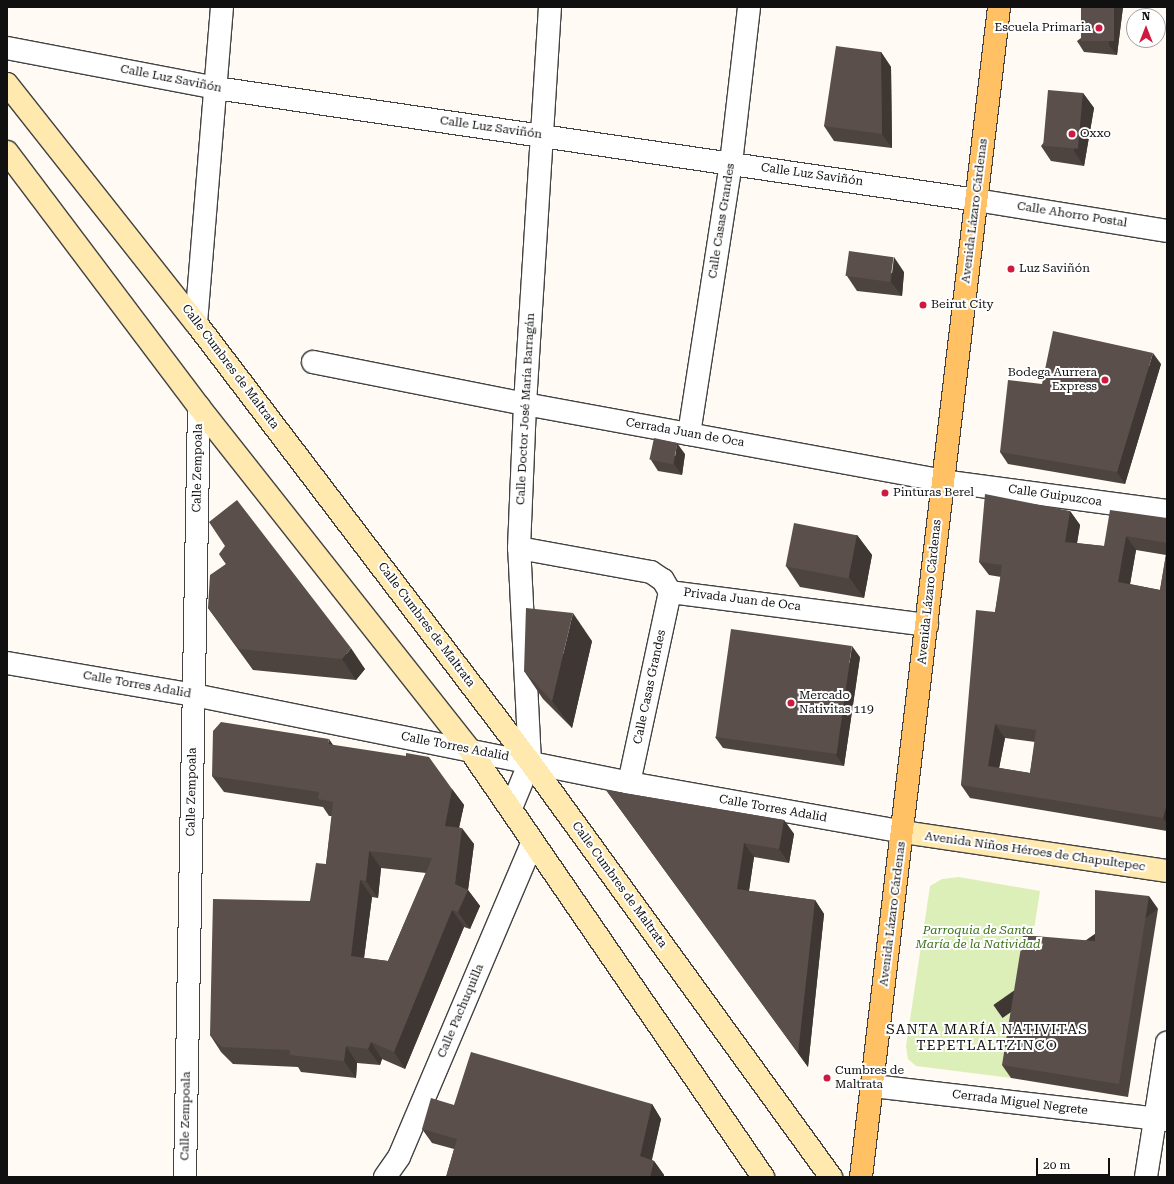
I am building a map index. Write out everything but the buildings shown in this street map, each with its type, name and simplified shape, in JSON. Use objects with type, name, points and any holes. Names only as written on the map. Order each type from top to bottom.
[{"type":"main road","name":"Avenida Lázaro Cárdenas","points":[[861,1177],[873,1086],[999,7]]},
{"type":"main road","name":"Calle Cumbres de Maltrata","points":[[7,84],[196,322],[530,762],[831,1177]]},
{"type":"main road","points":[[7,152],[199,407],[470,750],[763,1177]]},
{"type":"main road","name":"Avenida Niños Héroes de Chapultepec","points":[[902,832],[1167,872]]},
{"type":"street","points":[[196,322],[222,7]]},
{"type":"street","name":"Calle Doctor José María Barragán","points":[[511,808],[530,762],[519,548],[525,404],[550,7]]},
{"type":"street","name":"Calle Casas Grandes","points":[[688,434],[731,164],[749,7]]},
{"type":"street","name":"Calle Luz Saviñón","points":[[7,48],[216,88],[976,200]]},
{"type":"street","name":"Calle Ahorro Postal","points":[[976,200],[1167,231]]},
{"type":"street","name":"Cerrada Juan de Oca","points":[[313,362],[525,404],[943,481]]},
{"type":"street","name":"Calle Zempoala","points":[[185,1177],[199,407]]},
{"type":"street","name":"Calle Guipuzcoa","points":[[943,481],[1167,511]]},
{"type":"street","name":"Privada Juan de Oca","points":[[519,548],[651,572],[663,580],[670,592],[927,625]]},
{"type":"street","name":"Calle Casas Grandes","points":[[629,783],[670,592]]},
{"type":"street","name":"Calle Torres Adalid","points":[[7,663],[194,695],[629,783],[902,832]]},
{"type":"street","name":"Calle Pachuquilla","points":[[385,1177],[399,1157],[533,842]]},
{"type":"street","points":[[1146,1177],[1161,1119],[1167,1043]]},
{"type":"street","name":"Cerrada Miguel Negrete","points":[[873,1086],[1161,1119]]},
{"type":"green space","name":"Parroquia de Santa María de la Natividad","points":[[959,877],[1040,891],[1011,1078],[916,1066],[908,1059],[906,1046],[930,886],[942,879]]},
{"type":"place","name":"Escuela Primaria","points":[[1099,28]]},
{"type":"place","name":"Oxxo","points":[[1072,134]]},
{"type":"place","name":"Luz Saviñón","points":[[1011,269]]},
{"type":"place","name":"Beirut City","points":[[923,305]]},
{"type":"place","name":"Bodega Aurrera Express","points":[[1105,380]]},
{"type":"place","name":"Pinturas Berel","points":[[885,493]]},
{"type":"place","name":"Mercado Nativitas 119","points":[[791,703]]},
{"type":"place","name":"Cumbres de Maltrata","points":[[827,1078]]},
{"type":"district","name":"SANTA MARÍA NATIVITAS TEPETLALTZINCO","points":[[987,1038]]}]
